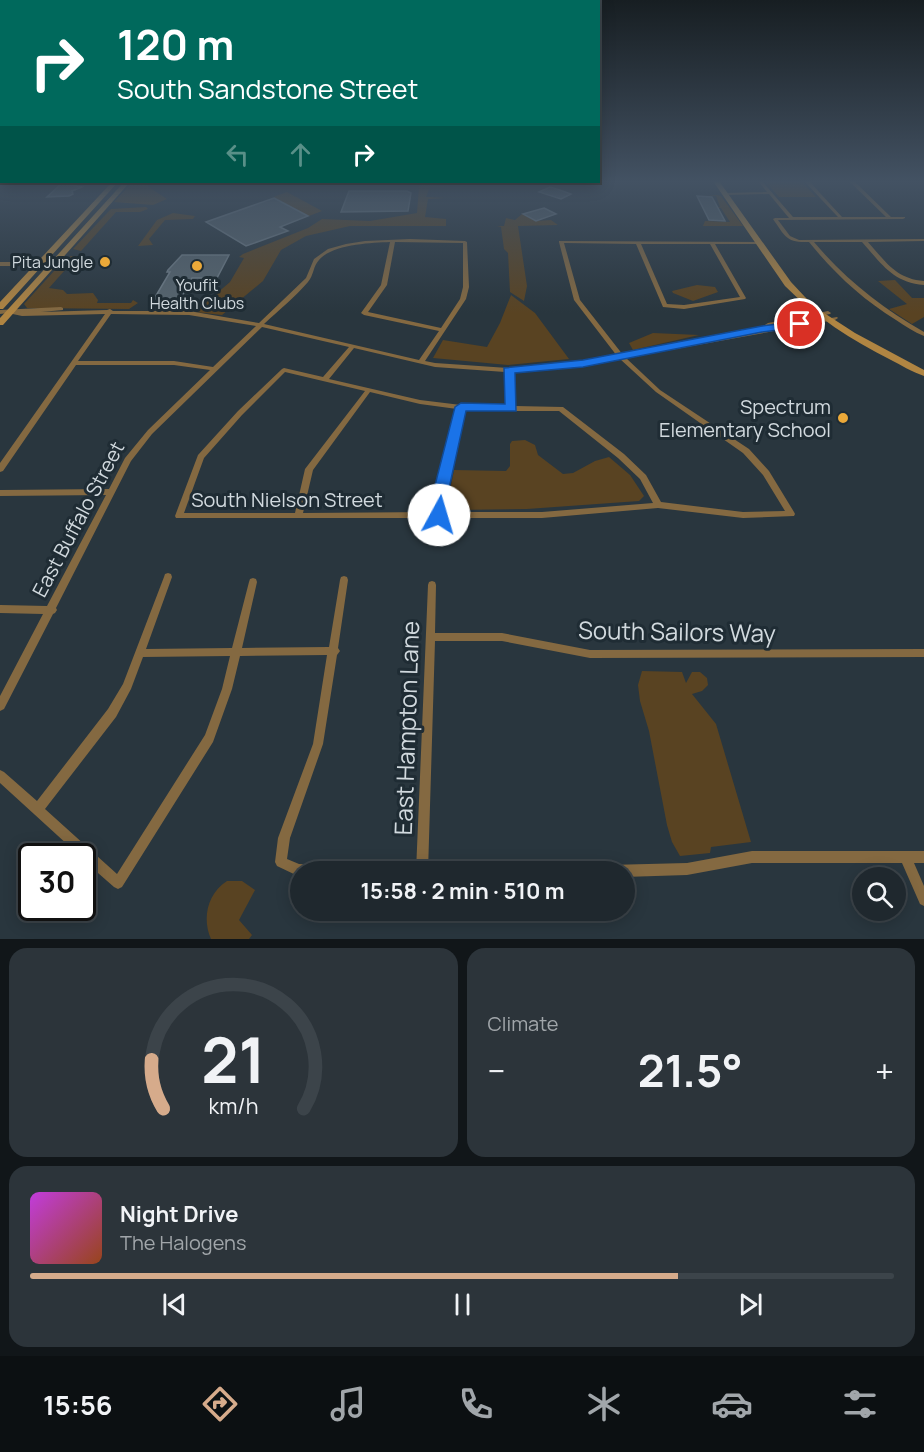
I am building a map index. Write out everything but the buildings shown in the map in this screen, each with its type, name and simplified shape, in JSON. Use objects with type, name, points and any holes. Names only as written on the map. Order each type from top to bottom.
[{"type":"main road","points":[[0,307],[75,225]]},
{"type":"main road","points":[[0,323],[89,225]]},
{"type":"main road","points":[[747,225],[794,291],[874,350],[924,373]]},
{"type":"main road","points":[[39,264],[45,266],[38,275],[40,279]]},
{"type":"street","points":[[778,225],[788,237],[798,241],[924,240]]},
{"type":"street","points":[[916,240],[924,248]]},
{"type":"street","points":[[810,241],[834,270],[856,290],[924,334]]},
{"type":"street","points":[[864,241],[905,282],[924,283]]},
{"type":"street","name":"East Buffalo Street","points":[[0,706],[52,610],[110,492],[128,460],[150,432],[308,279],[318,257],[342,245],[361,242],[393,242]]},
{"type":"street","points":[[421,362],[443,330],[463,299],[466,287],[465,242],[393,242],[384,285],[364,313],[443,330]]},
{"type":"street","points":[[621,357],[577,300],[561,242],[760,243]]},
{"type":"street","points":[[638,242],[665,306],[684,306],[743,298],[712,243]]},
{"type":"street","points":[[0,264],[39,264]]},
{"type":"street","points":[[0,468],[110,311]]},
{"type":"street","points":[[0,312],[189,313],[259,325],[421,362],[508,370],[556,368],[762,329],[777,329],[828,316]]},
{"type":"street","points":[[353,346],[324,380],[420,402],[461,407],[512,409],[556,407],[621,456],[642,477],[658,505]]},
{"type":"street","name":"South Nielson Street","points":[[324,380],[284,370],[240,413],[201,458],[179,516],[542,515],[658,505],[743,515],[791,514],[766,473],[746,451],[658,391],[621,357]]},
{"type":"street","points":[[73,363],[174,363],[214,369]]},
{"type":"street","points":[[508,370],[512,409]]},
{"type":"street","points":[[298,516],[309,469],[368,391]]},
{"type":"street","points":[[439,515],[441,493],[461,407]]},
{"type":"street","points":[[0,493],[110,492]]},
{"type":"street","points":[[37,810],[112,713],[127,686],[168,577]]},
{"type":"street","points":[[290,866],[280,862],[284,838],[318,744],[335,651],[344,580]]},
{"type":"street","points":[[0,776],[118,884],[209,738],[238,653],[253,582]]},
{"type":"street","name":"East Hampton Lane","points":[[422,861],[432,585]]},
{"type":"street","points":[[0,609],[52,610]]},
{"type":"street","name":"South Sailors Way","points":[[431,637],[502,637],[590,654],[924,653]]},
{"type":"street","points":[[140,653],[335,651]]},
{"type":"street","points":[[635,870],[687,869],[752,857],[924,857]]},
{"type":"street","points":[[905,857],[924,900]]},
{"type":"shaded area","points":[[96,225],[104,225],[81,251],[73,249]]},
{"type":"shaded area","points":[[153,225],[161,225],[149,239],[153,245],[138,246]]},
{"type":"shaded area","points":[[313,225],[446,225],[350,226],[306,236],[281,250],[263,281],[222,315],[195,312],[230,282],[244,258],[239,257],[243,254]]},
{"type":"shaded area","points":[[558,225],[518,226],[527,286],[524,301],[510,292],[508,253],[504,249],[501,227],[497,226]]},
{"type":"shaded area","points":[[742,225],[743,226],[703,226]]},
{"type":"shaded area","points":[[71,256],[81,256],[70,267],[74,268],[72,270],[65,270],[49,288],[63,290],[67,294],[93,293],[98,300],[97,303],[131,303],[133,300],[138,303],[129,309],[27,308],[24,304],[65,259]]},
{"type":"shaded area","points":[[895,280],[912,298],[924,298],[924,317],[912,324],[889,309],[907,304],[878,281]]},
{"type":"shaded area","points":[[697,285],[715,287],[718,292],[693,301],[672,291]]},
{"type":"shaded area","points":[[511,295],[535,313],[569,359],[508,365],[433,358],[443,340],[487,347]]},
{"type":"shaded area","points":[[653,333],[699,335],[633,350],[629,343]]},
{"type":"shaded area","points":[[525,440],[535,445],[538,455],[563,474],[573,473],[595,461],[609,457],[630,475],[644,496],[639,501],[527,509],[453,510],[447,506],[454,470],[506,471],[510,466],[510,444],[512,441]]},
{"type":"shaded area","points":[[642,671],[682,672],[686,683],[692,672],[700,672],[707,678],[708,685],[702,691],[692,694],[716,724],[751,842],[711,847],[710,853],[680,856],[672,842],[667,825],[649,731],[640,701],[638,685]]},
{"type":"shaded area","points":[[227,881],[242,881],[255,890],[239,920],[252,935],[249,939],[211,939],[207,923],[208,907],[220,886]]},
{"type":"place","name":"Pita Jungle","points":[[105,262]]},
{"type":"place","name":"Youfit Health Clubs","points":[[197,266]]},
{"type":"place","name":"Spectrum Elementary School","points":[[843,418]]},
{"type":"route","points":[[439,515],[441,493],[461,407],[512,409],[508,370],[556,368],[583,364],[762,329],[777,329],[800,324]]}]
